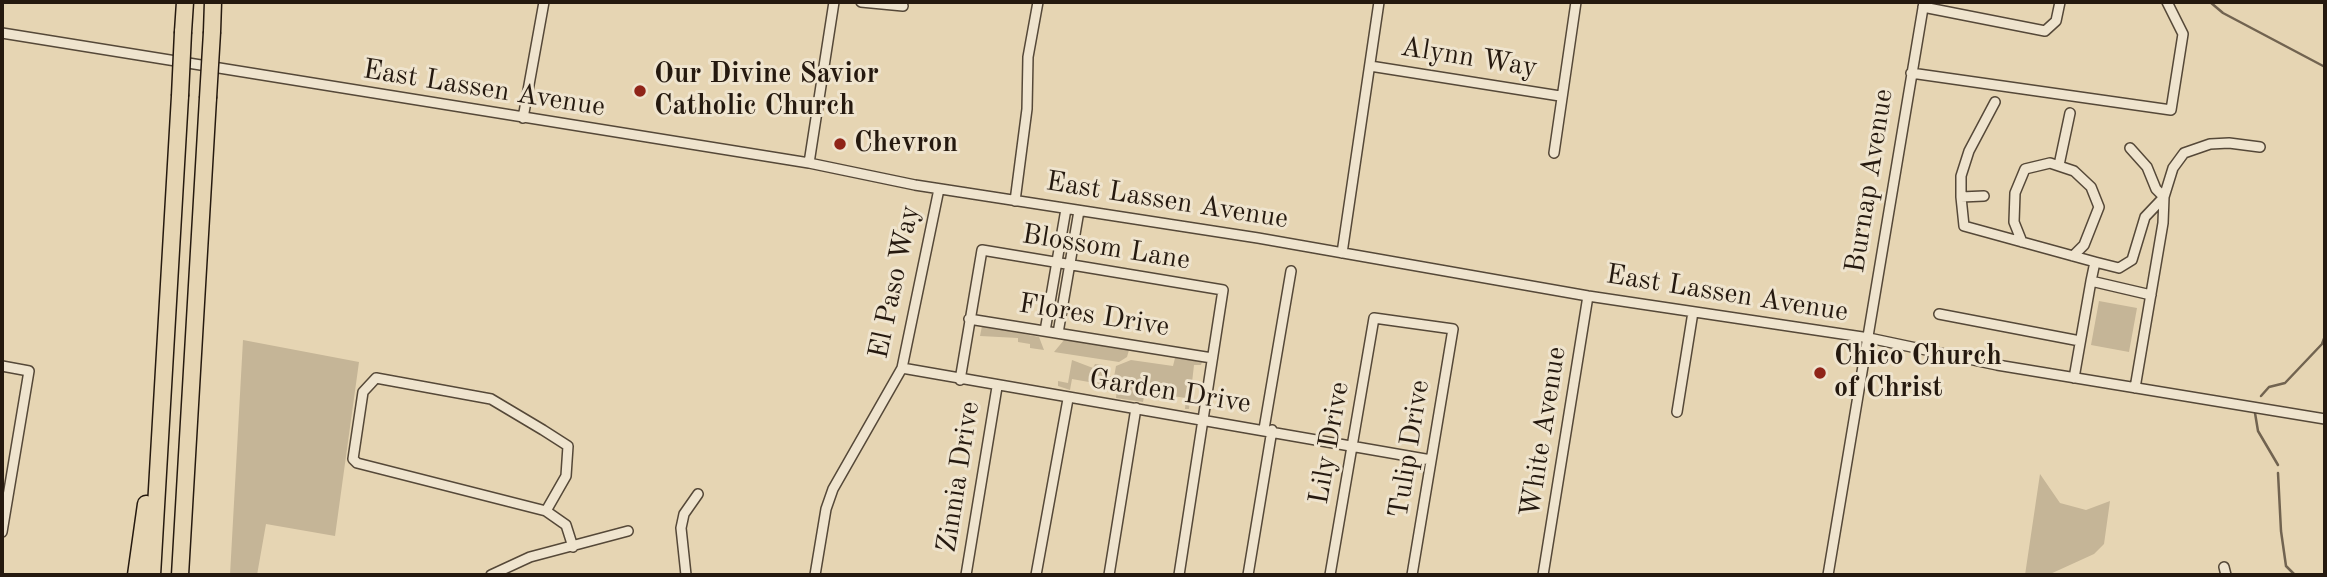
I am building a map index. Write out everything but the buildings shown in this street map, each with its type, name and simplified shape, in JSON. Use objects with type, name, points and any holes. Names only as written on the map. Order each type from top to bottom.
[{"type":"highway","points":[[152,575],[185,2]]},
{"type":"highway","points":[[180,575],[214,2]]},
{"type":"highway","points":[[136,575],[160,426]]},
{"type":"highway","points":[[186,478],[192,490],[191,575]]},
{"type":"street","points":[[523,118],[544,2]]},
{"type":"street","points":[[809,163],[834,2]]},
{"type":"street","points":[[861,2],[903,6]]},
{"type":"street","points":[[1015,201],[1027,110],[1028,57],[1038,2]]},
{"type":"street","points":[[1342,253],[1379,2]]},
{"type":"street","points":[[1554,153],[1560,96],[1576,2]]},
{"type":"street","points":[[1924,4],[2045,31],[2056,21],[2060,2]]},
{"type":"street","points":[[1911,74],[2171,110],[2183,34],[2167,2]]},
{"type":"street","name":"Burnap Avenue","points":[[1828,575],[1924,4]]},
{"type":"street","name":"East Lassen Avenue","points":[[2,33],[809,163],[939,189],[1342,253],[1588,296],[1869,338],[2074,378],[2325,419]]},
{"type":"street","name":"Alynn Way","points":[[1370,66],[1560,96]]},
{"type":"street","points":[[1995,102],[1969,151],[1961,176],[1964,226],[2119,268],[2133,260],[2145,217],[2164,197]]},
{"type":"street","points":[[2059,165],[2070,113]]},
{"type":"street","points":[[2135,388],[2164,197],[2173,168],[2184,153],[2222,143],[2260,147]]},
{"type":"street","points":[[2130,148],[2147,167],[2156,189],[2164,197]]},
{"type":"street","points":[[2022,242],[2014,222],[2015,193],[2025,169],[2050,163],[2059,165],[2074,171],[2091,187],[2099,207],[2084,245],[2073,256]]},
{"type":"street","name":"El Paso Way","points":[[815,575],[826,509],[833,489],[902,368],[939,189]]},
{"type":"street","points":[[1961,197],[1984,196]]},
{"type":"street","points":[[1045,331],[1066,209]]},
{"type":"street","points":[[1058,333],[1079,211]]},
{"type":"street","name":"Blossom Lane","points":[[982,250],[1223,290],[1212,358]]},
{"type":"street","name":"Zinnia Drive","points":[[960,380],[982,250]]},
{"type":"street","points":[[2074,378],[2095,262]]},
{"type":"street","points":[[1248,575],[1291,271]]},
{"type":"street","points":[[2091,281],[2151,295]]},
{"type":"street","name":"White Avenue","points":[[1543,575],[1588,296]]},
{"type":"street","points":[[1676,412],[1693,312]]},
{"type":"street","points":[[1939,314],[2080,341]]},
{"type":"street","name":"Lily Drive","points":[[1330,575],[1374,318],[1452,330]]},
{"type":"street","name":"Flores Drive","points":[[969,319],[1212,358]]},
{"type":"street","name":"Tulip Drive","points":[[1412,575],[1452,330]]},
{"type":"street","points":[[1179,575],[1205,420],[1212,358]]},
{"type":"street","points":[[2,366],[29,371],[2,532]]},
{"type":"street","name":"Garden Drive","points":[[902,368],[997,387],[1268,430],[1431,460]]},
{"type":"street","points":[[545,511],[566,476],[568,446],[491,399],[376,378],[363,392],[353,458],[357,463],[545,511],[566,525],[573,547]]},
{"type":"street","name":"Zinnia Drive","points":[[967,575],[997,387]]},
{"type":"street","points":[[1036,575],[1068,399]]},
{"type":"street","points":[[1109,575],[1136,408]]},
{"type":"street","points":[[686,575],[681,528],[684,514],[698,494]]},
{"type":"street","points":[[491,575],[530,557],[628,531]]},
{"type":"shaded area","points":[[2099,301],[2137,308],[2129,352],[2091,345]]},
{"type":"shaded area","points":[[982,326],[1039,337],[1044,350],[1030,348],[1030,344],[1018,342],[1018,338],[980,336]]},
{"type":"shaded area","points":[[243,340],[359,362],[335,536],[266,524],[257,575],[230,575]]},
{"type":"shaded area","points":[[1064,340],[1129,350],[1127,357],[1119,362],[1054,352]]},
{"type":"shaded area","points":[[1175,358],[1202,362],[1201,365],[1194,365],[1189,409],[1185,409],[1186,398],[1145,392],[1143,402],[1116,398],[1117,387],[1072,379],[1070,390],[1058,386],[1058,381],[1068,383],[1072,360],[1093,368],[1095,364],[1103,365],[1102,374],[1114,377],[1116,366],[1131,360],[1173,366]]},
{"type":"shaded area","points":[[2040,474],[2060,503],[2086,510],[2110,501],[2104,544],[2094,554],[2048,575],[2025,575]]},
{"type":"waterway","points":[[2210,2],[2223,13],[2325,67]]},
{"type":"waterway","points":[[2261,396],[2269,387],[2285,383],[2322,344],[2325,336]]},
{"type":"waterway","points":[[2255,413],[2258,431],[2278,465]]},
{"type":"waterway","points":[[2278,473],[2286,566],[2295,575]]},
{"type":"place","name":"Our Divine Savior Catholic Church","points":[[640,91]]},
{"type":"place","name":"Chevron","points":[[840,144]]},
{"type":"place","name":"Chico Church of Christ","points":[[1820,373]]}]
